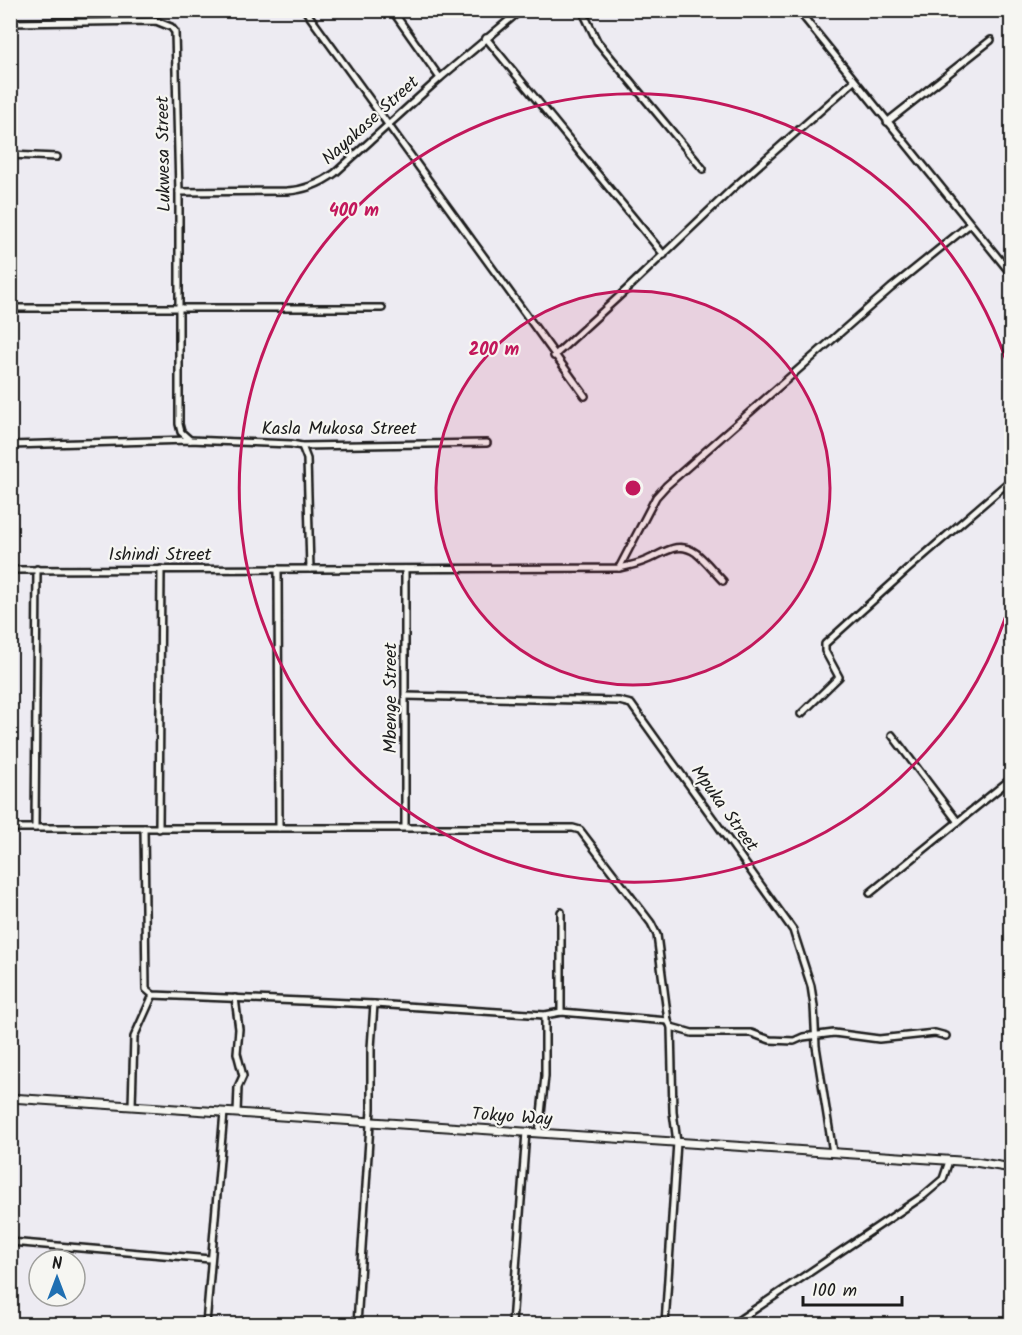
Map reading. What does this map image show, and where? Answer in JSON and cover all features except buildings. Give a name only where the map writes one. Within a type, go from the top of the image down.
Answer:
[{"type":"street","points":[[305,10],[585,396]]},
{"type":"street","points":[[392,10],[440,78]]},
{"type":"street","name":"Nayakase Street","points":[[179,192],[303,190],[327,178],[520,10]]},
{"type":"street","points":[[582,10],[597,41],[703,168]]},
{"type":"street","points":[[798,10],[1011,275]]},
{"type":"street","name":"Lukwesa Street","points":[[10,22],[156,21],[171,27],[175,32],[179,192],[179,424],[181,432],[190,440]]},
{"type":"street","points":[[486,38],[664,255]]},
{"type":"street","points":[[887,122],[991,40]]},
{"type":"street","points":[[554,356],[732,189],[855,81]]},
{"type":"street","points":[[10,155],[57,157]]},
{"type":"street","points":[[619,568],[656,497],[666,486],[891,288],[970,224]]},
{"type":"street","points":[[10,308],[382,308]]},
{"type":"street","name":"Kasla Mukosa Street","points":[[10,445],[190,440],[302,446],[487,443]]},
{"type":"street","points":[[302,446],[308,459],[310,569]]},
{"type":"street","points":[[801,714],[837,681],[839,676],[825,651],[825,644],[1011,479]]},
{"type":"street","name":"Ishindi Street","points":[[10,570],[619,568],[647,560],[674,547],[684,547],[694,551],[723,581]]},
{"type":"street","points":[[35,828],[37,569]]},
{"type":"street","points":[[159,829],[161,569]]},
{"type":"street","points":[[278,569],[279,828]]},
{"type":"street","name":"Mbenge Street","points":[[405,569],[405,827]]},
{"type":"street","name":"Mpuka Street","points":[[405,696],[619,701],[631,704],[789,921],[811,986],[815,1036],[833,1153]]},
{"type":"street","points":[[892,735],[958,822]]},
{"type":"street","points":[[870,893],[1011,778]]},
{"type":"street","points":[[10,828],[405,827],[573,828],[580,830],[654,928],[669,1024],[673,1112],[677,1142],[665,1324]]},
{"type":"street","points":[[144,828],[146,989],[153,994],[374,1004],[545,1015],[561,1012],[669,1024],[692,1033],[751,1033],[770,1040],[794,1041],[803,1037],[841,1033],[879,1039],[935,1033],[946,1036]]},
{"type":"street","points":[[561,912],[561,1012]]},
{"type":"street","points":[[132,1106],[134,1037],[153,994]]},
{"type":"street","points":[[235,998],[239,1029],[237,1053],[243,1076],[238,1087],[237,1113]]},
{"type":"street","points":[[357,1324],[374,1004]]},
{"type":"street","points":[[539,1133],[545,1076],[545,1015]]},
{"type":"street","name":"Tokyo Way","points":[[10,1098],[949,1161],[1011,1168]]},
{"type":"street","points":[[206,1324],[224,1112]]},
{"type":"street","points":[[512,1324],[526,1132]]},
{"type":"street","points":[[733,1324],[932,1190],[944,1179],[949,1161]]},
{"type":"street","points":[[10,1242],[210,1259]]}]
